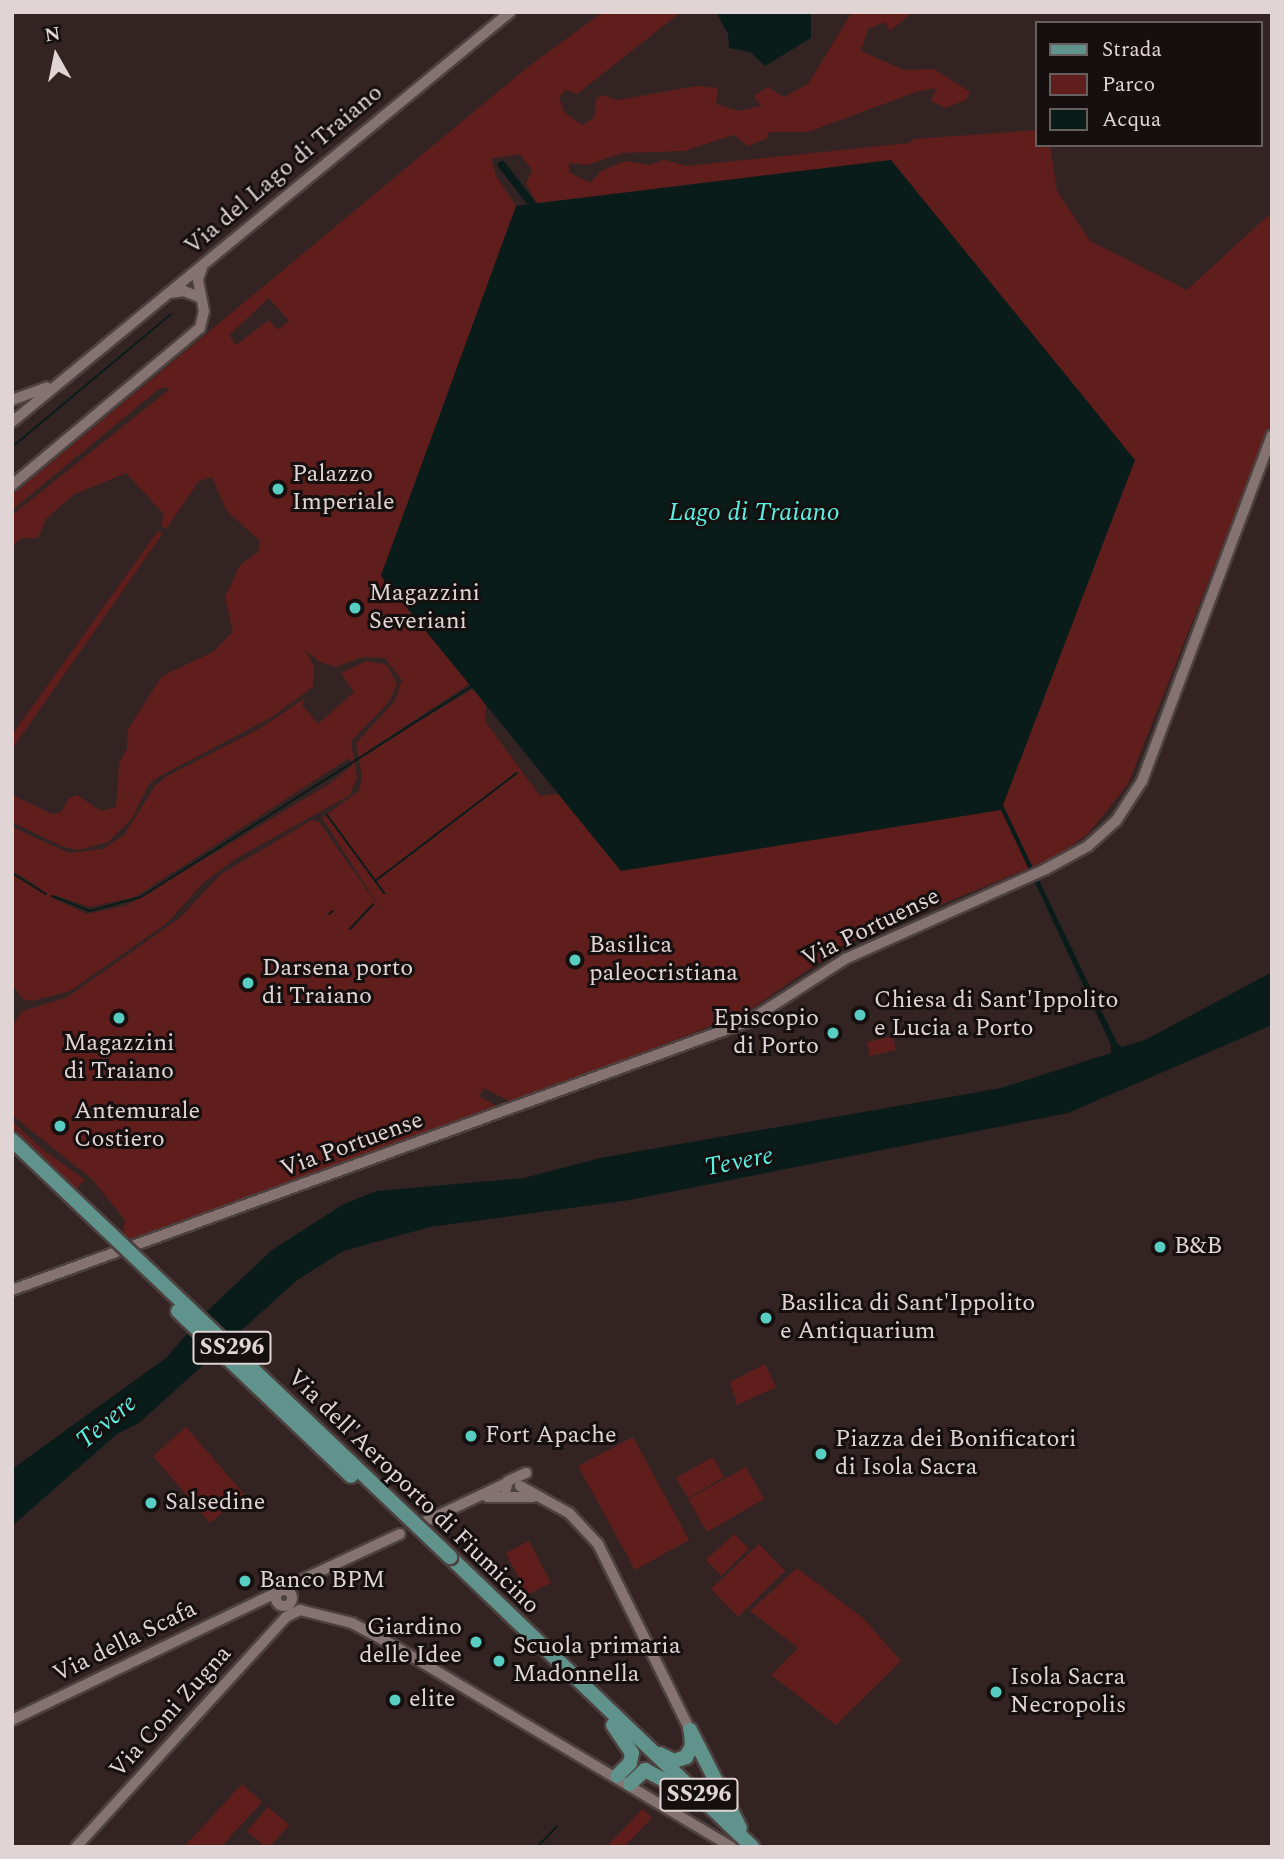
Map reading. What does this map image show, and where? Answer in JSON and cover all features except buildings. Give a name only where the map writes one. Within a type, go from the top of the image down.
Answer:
[{"type":"main road","name":"Via dell'Aeroporto di Fiumicino","points":[[12,1140],[613,1725],[744,1847]]},
{"type":"main road","name":"Via dell'Aeroporto di Fiumicino","points":[[12,1153],[753,1847]]},
{"type":"main road","points":[[613,1725],[632,1753],[623,1780]]},
{"type":"main road","points":[[645,1744],[671,1760],[681,1760],[692,1746],[690,1730]]},
{"type":"main road","points":[[690,1730],[753,1847]]},
{"type":"main road","points":[[623,1780],[645,1770],[679,1788]]},
{"type":"street","name":"Via del Lago di Traiano","points":[[73,372],[510,12]]},
{"type":"street","points":[[12,485],[200,328],[201,298],[198,279],[205,263]]},
{"type":"street","points":[[168,294],[184,291],[201,298]]},
{"type":"street","points":[[12,400],[33,394],[73,372]]},
{"type":"street","points":[[12,422],[73,372]]},
{"type":"street","name":"Via Portuense","points":[[12,1290],[747,1021],[845,959],[1026,879],[1103,834],[1136,792],[1272,436]]},
{"type":"street","points":[[424,1522],[474,1498],[514,1487],[526,1473]]},
{"type":"street","points":[[514,1487],[542,1499],[581,1522],[598,1544],[690,1730]]},
{"type":"street","name":"Via della Scafa","points":[[12,1720],[400,1534]]},
{"type":"street","points":[[256,1603],[290,1604],[303,1581]]},
{"type":"street","points":[[286,1617],[280,1605],[280,1591],[293,1598],[300,1609],[352,1623],[623,1780],[731,1847]]},
{"type":"street","name":"Via Coni Zugna","points":[[76,1847],[286,1617],[300,1609]]},
{"type":"green space","points":[[603,12],[681,12],[577,94],[565,90],[559,98],[565,113],[582,125],[594,118],[596,99],[602,95],[617,100],[697,86],[718,88],[716,104],[739,111],[761,106],[754,96],[768,87],[784,97],[808,84],[852,12],[913,12],[890,31],[885,22],[868,29],[861,51],[904,70],[934,69],[970,92],[966,100],[945,108],[931,101],[936,88],[916,92],[808,132],[769,132],[767,138],[748,146],[734,135],[684,151],[623,153],[587,165],[569,163],[569,172],[590,183],[601,171],[625,161],[648,165],[665,160],[686,166],[909,143],[914,139],[1036,130],[1036,147],[1050,147],[1057,191],[1090,241],[1187,290],[1272,212],[1272,421],[1128,784],[1088,834],[1054,858],[845,944],[747,1012],[513,1103],[484,1088],[479,1096],[500,1108],[129,1242],[123,1236],[125,1220],[92,1179],[12,1115],[12,1027],[22,1011],[66,998],[181,917],[221,874],[312,820],[319,822],[387,919],[322,818],[359,791],[362,777],[356,743],[395,701],[402,680],[385,658],[362,657],[336,667],[320,662],[304,649],[314,666],[313,687],[270,718],[158,777],[149,784],[132,818],[108,842],[78,850],[64,847],[12,822],[12,795],[52,814],[61,812],[69,798],[77,795],[101,811],[116,807],[119,763],[127,749],[128,729],[162,676],[213,652],[233,632],[225,597],[240,565],[258,552],[260,541],[226,510],[212,477],[199,481],[166,529],[162,526],[163,513],[126,473],[73,495],[46,519],[38,538],[22,538],[12,546],[12,515],[171,388],[160,388],[12,510],[12,495],[529,66]],"holes":[[[520,154],[532,170],[526,184],[537,203],[891,160],[621,871],[558,794],[540,796],[485,721],[486,705],[473,689],[363,754],[469,684],[381,575],[516,206],[496,176],[491,158]],[[269,298],[289,321],[278,330],[269,320],[236,345],[229,335]]]},
{"type":"green space","points":[[158,531],[163,533],[12,749],[12,735]]},
{"type":"green space","points":[[366,661],[387,665],[397,685],[388,703],[351,741],[357,777],[350,795],[235,859],[202,884],[167,923],[70,991],[32,1001],[23,999],[12,984],[12,875],[43,889],[12,871],[12,827],[69,853],[103,849],[124,835],[155,786],[167,776],[259,729],[305,698],[302,705],[318,724],[354,692],[341,673]],"holes":[[[349,758],[353,765],[329,784],[128,905],[87,914],[52,898],[55,895],[89,907],[135,897]]]},
{"type":"green space","points":[[893,1036],[896,1050],[870,1056],[867,1042]]},
{"type":"green space","points":[[12,1121],[43,1150],[85,1180],[75,1190],[12,1129]]},
{"type":"green space","points":[[765,1364],[776,1387],[737,1405],[730,1382]]},
{"type":"green space","points":[[186,1427],[244,1494],[210,1523],[153,1456]]},
{"type":"green space","points":[[633,1437],[689,1540],[635,1570],[578,1466]]},
{"type":"green space","points":[[713,1457],[724,1477],[688,1498],[676,1478]]},
{"type":"green space","points":[[746,1467],[764,1499],[707,1532],[688,1499]]},
{"type":"green space","points":[[734,1534],[749,1549],[721,1576],[706,1560]]},
{"type":"green space","points":[[529,1541],[551,1583],[527,1595],[506,1553]]},
{"type":"green space","points":[[759,1544],[785,1571],[738,1617],[711,1589]]},
{"type":"green space","points":[[797,1568],[863,1618],[901,1661],[836,1725],[771,1675],[798,1648],[750,1611]]},
{"type":"green space","points":[[242,1784],[262,1802],[221,1847],[184,1847]]},
{"type":"green space","points":[[268,1807],[289,1825],[270,1847],[265,1847],[247,1831]]},
{"type":"green space","points":[[643,1809],[652,1818],[624,1847],[606,1847]]},
{"type":"water","points":[[716,12],[811,12],[811,38],[765,66],[750,52],[729,48],[728,34]]},
{"type":"water","name":"Lago di Traiano","points":[[891,160],[1135,460],[1003,805],[1117,1043],[1122,1047],[1147,1039],[1272,972],[1272,1025],[1068,1113],[630,1200],[430,1227],[343,1251],[296,1281],[139,1423],[117,1434],[12,1526],[12,1469],[166,1358],[204,1314],[272,1250],[342,1205],[376,1191],[524,1178],[600,1158],[1001,1088],[1111,1053],[1111,1045],[1001,810],[621,871],[381,576],[516,206]]},
{"type":"waterway","points":[[502,165],[532,204]]},
{"type":"waterway","points":[[12,447],[171,314]]},
{"type":"waterway","points":[[52,896],[90,911],[141,897],[471,687]]},
{"type":"waterway","points":[[375,881],[517,773]]},
{"type":"waterway","points":[[327,815],[384,893]]},
{"type":"waterway","points":[[12,873],[46,894]]},
{"type":"waterway","points":[[350,929],[373,904]]},
{"type":"waterway","points":[[329,914],[333,911]]},
{"type":"waterway","points":[[537,1847],[557,1826]]},
{"type":"place","name":"Palazzo Imperiale","points":[[278,489]]},
{"type":"place","name":"Magazzini Severiani","points":[[355,608]]},
{"type":"place","name":"Basilica paleocristiana","points":[[575,960]]},
{"type":"place","name":"Darsena porto di Traiano","points":[[248,983]]},
{"type":"place","name":"Chiesa di Sant'Ippolito e Lucia a Porto","points":[[860,1015]]},
{"type":"place","name":"Magazzini di Traiano","points":[[119,1018]]},
{"type":"place","name":"Episcopio di Porto","points":[[833,1033]]},
{"type":"place","name":"Antemurale Costiero","points":[[60,1126]]},
{"type":"place","name":"B&B","points":[[1160,1247]]},
{"type":"place","name":"Basilica di Sant'Ippolito e Antiquarium","points":[[766,1318]]},
{"type":"place","name":"Fort Apache","points":[[471,1436]]},
{"type":"place","name":"Piazza dei Bonificatori di Isola Sacra","points":[[821,1454]]},
{"type":"place","name":"Salsedine","points":[[151,1503]]},
{"type":"place","name":"Banco BPM","points":[[245,1581]]},
{"type":"place","name":"Giardino delle Idee","points":[[476,1642]]},
{"type":"place","name":"Scuola primaria Madonnella","points":[[499,1661]]},
{"type":"place","name":"Isola Sacra Necropolis","points":[[996,1692]]},
{"type":"place","name":"elite","points":[[395,1700]]},
{"type":"water label","name":"Tevere","points":[[739,1162]]},
{"type":"water label","name":"Tevere","points":[[107,1422]]}]
